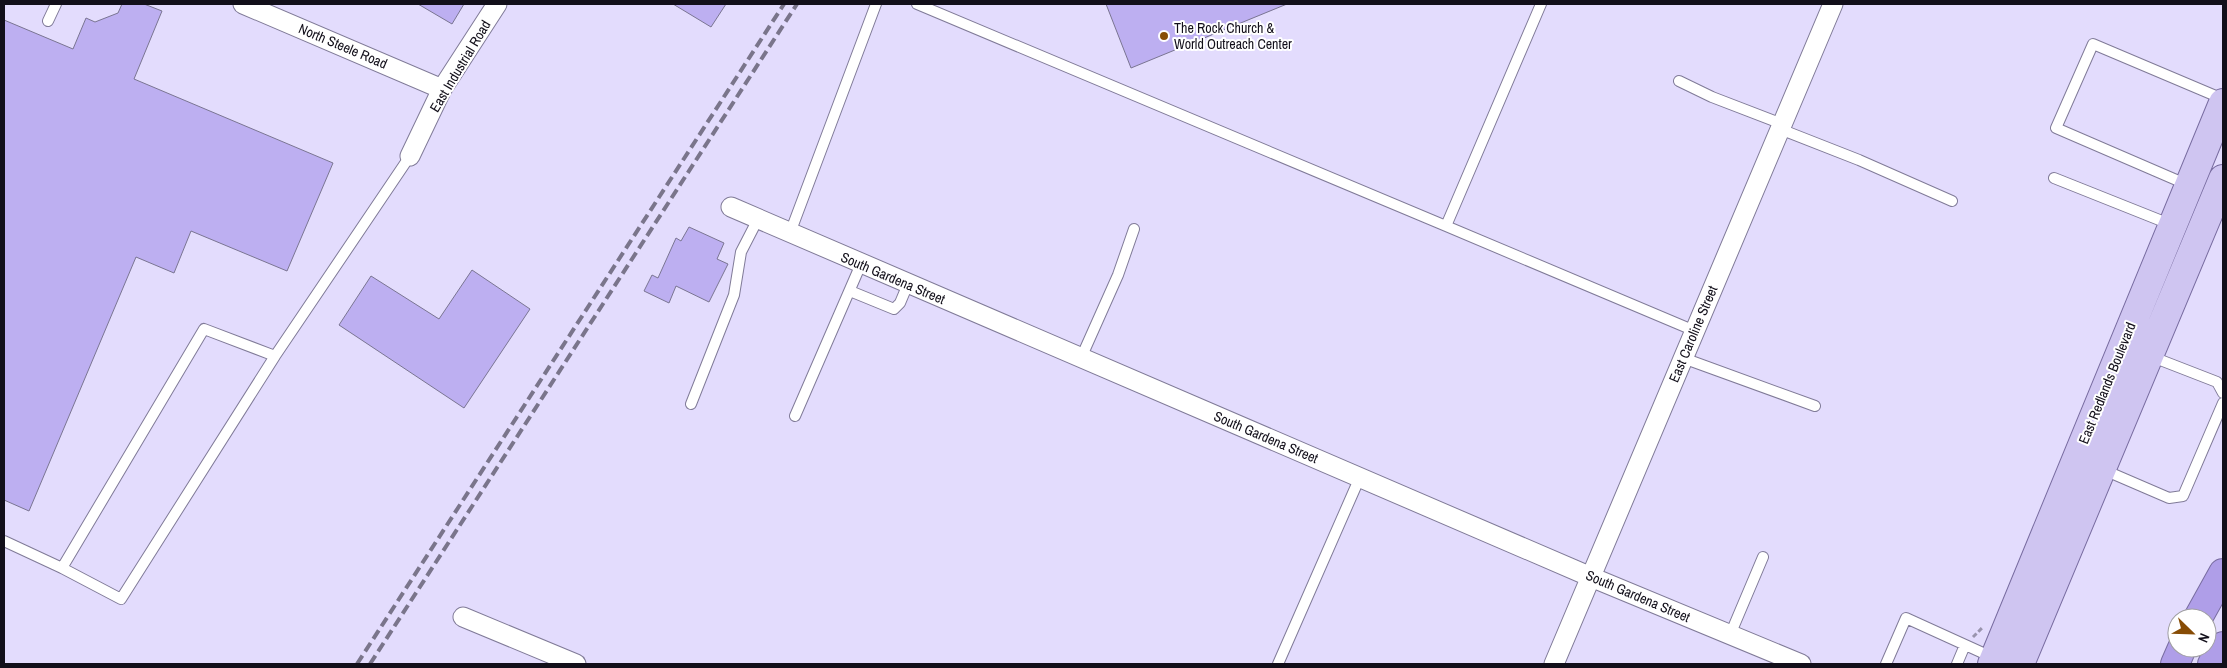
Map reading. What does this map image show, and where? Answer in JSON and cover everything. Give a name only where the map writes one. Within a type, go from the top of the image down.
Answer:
[{"type":"highway","points":[[2204,608],[2223,573]]},
{"type":"highway","points":[[2212,664],[2223,646]]},
{"type":"main road","name":"East Redlands Boulevard","points":[[2012,662],[2172,225],[2223,103]]},
{"type":"main road","name":"East Redlands Boulevard","points":[[2012,662],[2101,469],[2223,179]]},
{"type":"street","name":"North Steele Road","points":[[243,4],[442,89]]},
{"type":"street","name":"East Industrial Road","points":[[410,156],[442,89],[498,4]]},
{"type":"street","name":"East Caroline Street","points":[[1554,664],[1833,4]]},
{"type":"street","name":"South Gardena Street","points":[[731,207],[1591,577],[1801,664]]},
{"type":"street","points":[[463,617],[576,664]]},
{"type":"lane","points":[[48,21],[56,4]]},
{"type":"lane","points":[[790,233],[876,4]]},
{"type":"lane","points":[[917,4],[1695,331]]},
{"type":"lane","points":[[1446,226],[1541,4]]},
{"type":"lane","points":[[2189,186],[2056,128],[2093,44],[2223,99]]},
{"type":"lane","points":[[1679,81],[1952,201]]},
{"type":"lane","points":[[4,541],[62,568],[121,599],[275,356],[410,156]]},
{"type":"lane","points":[[2054,178],[2172,225]]},
{"type":"lane","points":[[691,404],[734,295],[741,252],[758,219]]},
{"type":"lane","points":[[1081,358],[1118,274],[1134,229]]},
{"type":"lane","points":[[796,416],[861,264]]},
{"type":"lane","points":[[850,291],[894,309],[900,303],[908,284]]},
{"type":"lane","points":[[62,568],[204,329],[275,356]]},
{"type":"lane","points":[[2149,356],[2217,382],[2223,393]]},
{"type":"lane","points":[[1683,358],[1815,406]]},
{"type":"lane","points":[[2101,469],[2169,498],[2183,496],[2223,403]]},
{"type":"lane","points":[[1278,664],[1360,477]]},
{"type":"lane","points":[[1730,635],[1763,557]]},
{"type":"lane","points":[[1886,664],[1906,618],[1966,645],[2012,662]]},
{"type":"lane","points":[[1957,664],[1966,645]]},
{"type":"building","points":[[122,4],[144,4],[162,11],[134,79],[333,163],[287,271],[191,231],[174,273],[136,257],[29,511],[4,500],[4,20],[73,49],[86,18],[95,22],[118,13]]},
{"type":"building","points":[[418,4],[464,4],[452,24]]},
{"type":"building","points":[[673,4],[726,4],[711,27]]},
{"type":"building","name":"The Rock Church & World Outreach Center","points":[[1106,4],[1287,4],[1131,68]]},
{"type":"building","points":[[689,227],[724,243],[717,259],[728,264],[709,302],[676,286],[669,303],[644,291],[652,275],[658,278],[676,238],[681,241]]},
{"type":"building","points":[[472,270],[530,309],[464,408],[339,325],[371,276],[439,319]]},
{"type":"railway","points":[[357,664],[784,4]]},
{"type":"railway","points":[[370,664],[797,4]]},
{"type":"place","name":"The Rock Church & World Outreach Center","points":[[1164,36]]}]
